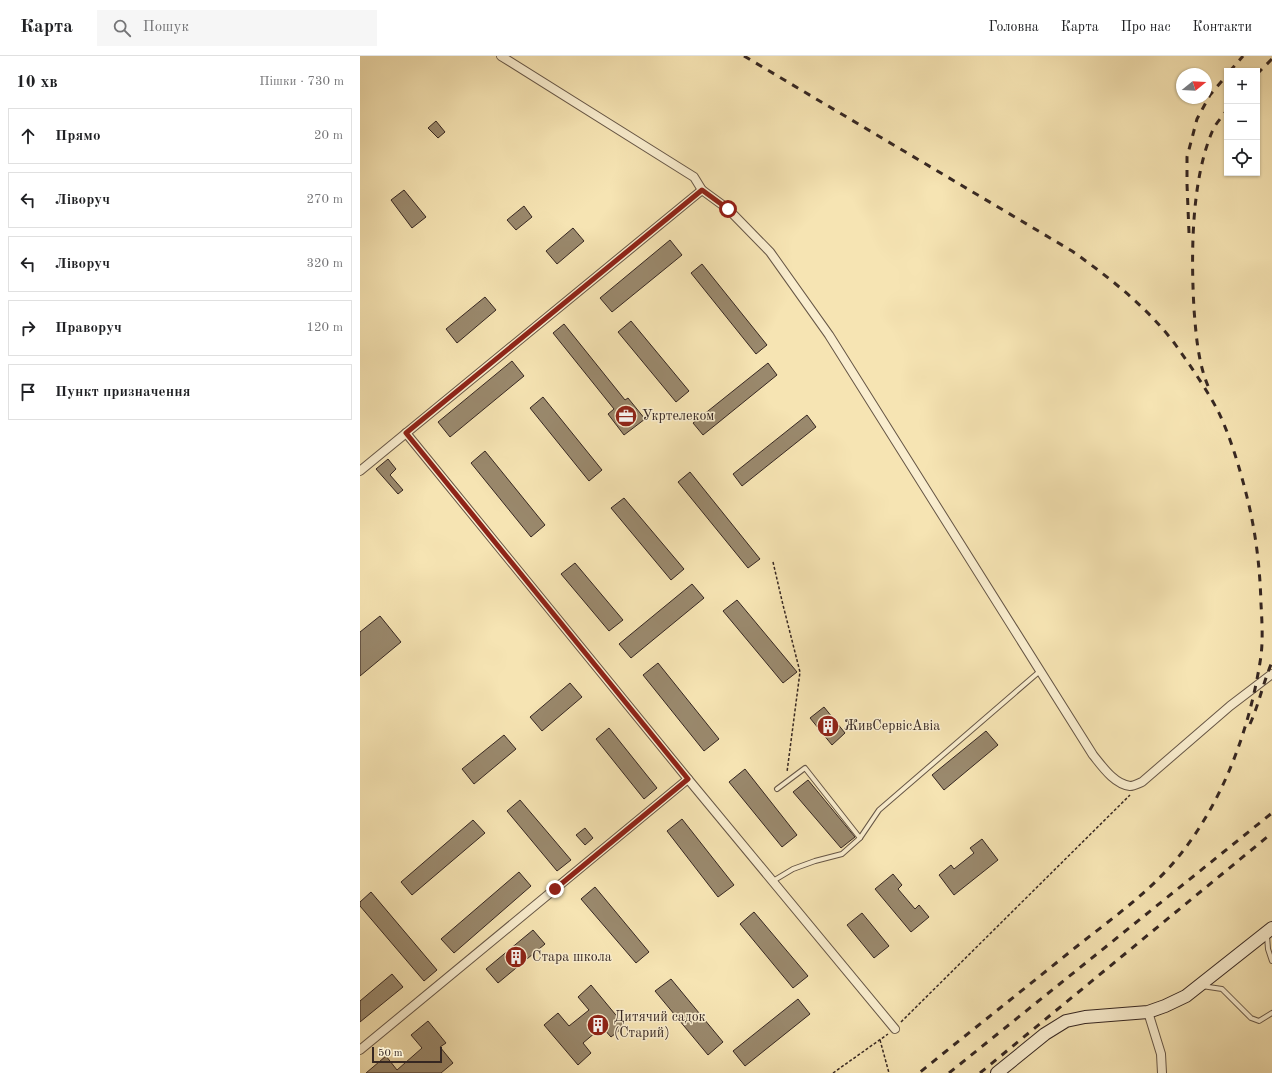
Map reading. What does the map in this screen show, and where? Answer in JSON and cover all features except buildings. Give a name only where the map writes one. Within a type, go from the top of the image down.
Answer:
[{"type":"street","points":[[501,56],[694,176],[702,190],[728,209],[770,252],[829,335],[1093,755],[1119,782],[1130,786],[1142,782],[1230,706],[1272,674]]},
{"type":"street","points":[[360,471],[702,190]]},
{"type":"street","points":[[406,433],[894,1029]]},
{"type":"street","points":[[360,1050],[688,779]]},
{"type":"street","points":[[997,1073],[1044,1034],[1066,1021],[1085,1017],[1148,1012],[1186,996],[1269,930]]},
{"type":"street","points":[[1148,1012],[1161,1054],[1162,1073]]},
{"type":"lane","points":[[773,881],[792,869],[842,854],[860,838],[879,810],[1040,670]]},
{"type":"lane","points":[[777,789],[805,768],[860,838]]},
{"type":"lane","points":[[1269,930],[1268,949],[1272,960]]},
{"type":"lane","points":[[1200,985],[1222,989],[1251,1018],[1259,1021],[1272,1013]]},
{"type":"path","points":[[773,562],[800,672],[786,782]]},
{"type":"path","points":[[833,1073],[894,1029],[1142,782]]},
{"type":"path","points":[[880,1040],[889,1073]]},
{"type":"railway","points":[[744,56],[1072,251],[1140,305],[1175,344],[1217,409],[1238,464],[1253,524],[1260,577],[1262,630],[1261,656],[1257,681],[1244,731],[1235,756],[1214,803],[1201,826],[1175,862],[1149,888],[919,1073]]},
{"type":"railway","points":[[1233,68],[1243,56]]},
{"type":"railway","points":[[1260,71],[1272,59]]},
{"type":"railway","points":[[1189,233],[1187,157],[1197,119],[1210,95],[1224,79]]},
{"type":"railway","points":[[1208,386],[1200,358],[1195,319],[1193,288],[1194,219],[1196,196],[1205,152],[1213,129],[1224,114]]},
{"type":"railway","points":[[1250,724],[1272,662]]},
{"type":"railway","points":[[949,1073],[1272,813]]},
{"type":"railway","points":[[980,1073],[1272,833]]},
{"type":"place","name":"Укртелеком","points":[[626,416]]},
{"type":"place","name":"ЖивСервісАвіа","points":[[828,726]]},
{"type":"place","name":"Стара школа","points":[[516,957]]},
{"type":"place","name":"Дитячий садок (Старий)","points":[[598,1025]]},
{"type":"route","points":[[555,889],[688,779],[406,433],[702,190],[728,209]]}]
